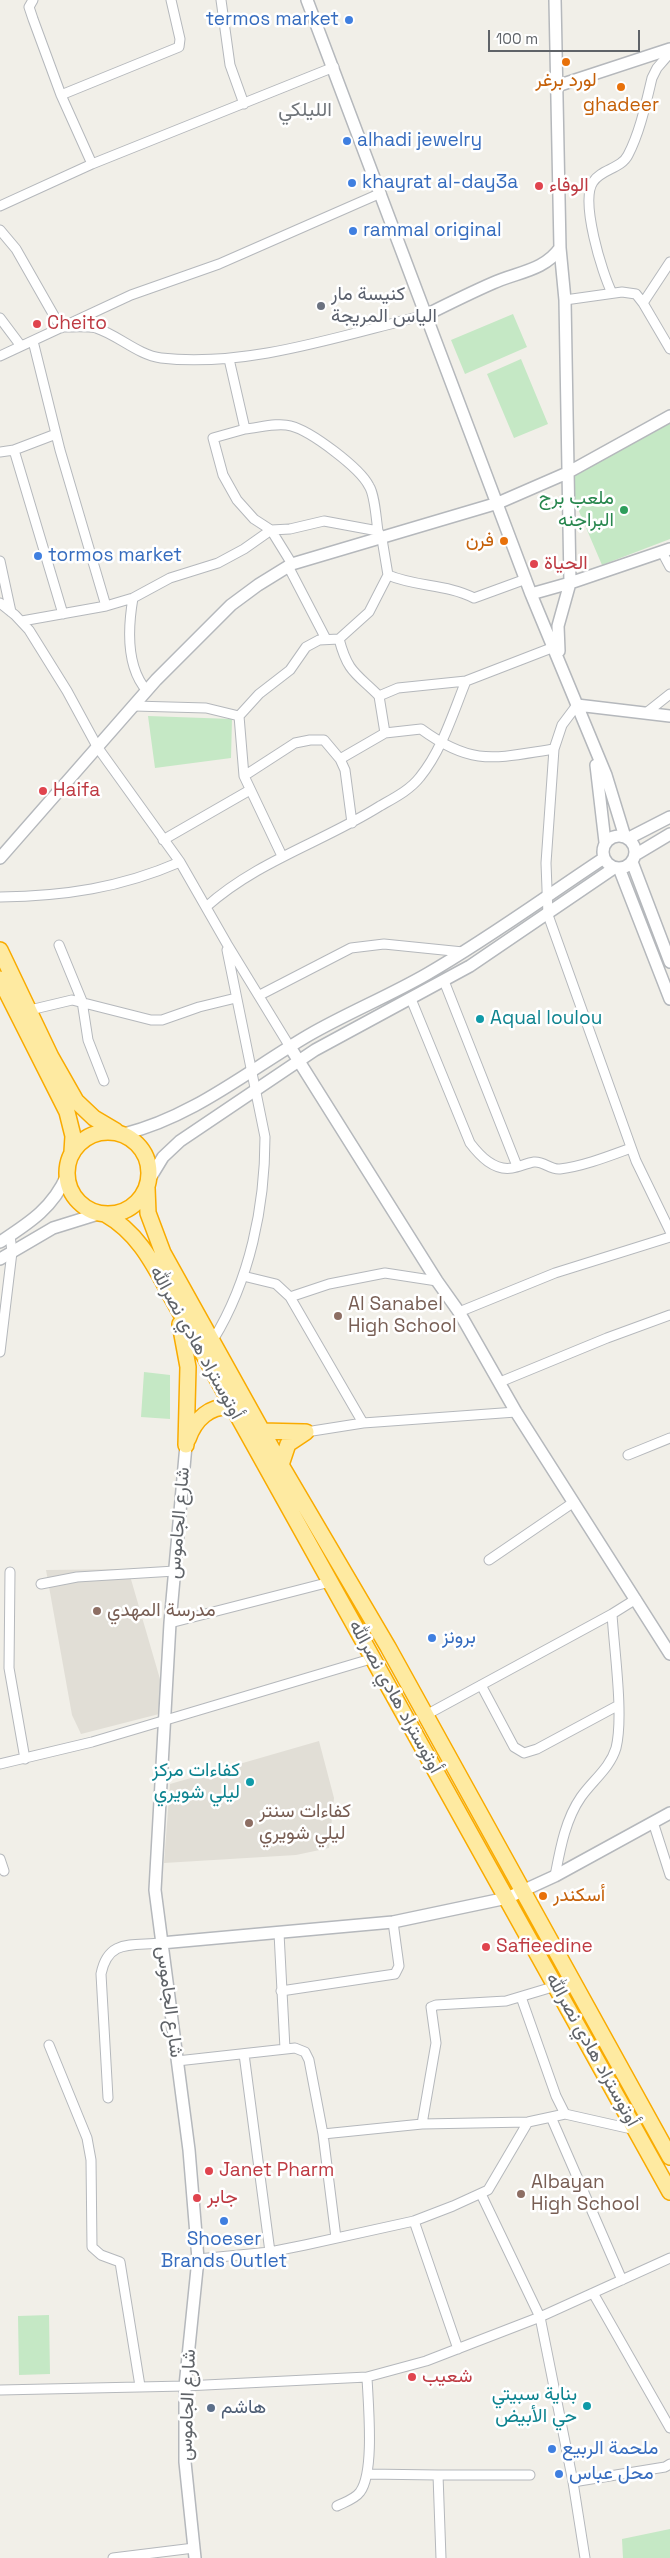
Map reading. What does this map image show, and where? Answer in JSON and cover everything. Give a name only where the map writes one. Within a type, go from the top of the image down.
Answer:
[{"type":"highway","name":"أوتوستراد هادي نصرالله","points":[[0,950],[51,1057],[76,1101],[100,1123],[136,1142],[144,1153],[149,1166],[148,1213],[155,1235],[281,1465],[426,1715],[522,1892],[663,2132],[670,2157]]},
{"type":"highway","points":[[0,979],[64,1106],[73,1136],[72,1152],[67,1165],[67,1175]]},
{"type":"highway","points":[[72,1152],[89,1136],[104,1132],[122,1134]]},
{"type":"highway","name":"أوتوستراد هادي نصرالله","points":[[67,1175],[68,1186],[75,1198],[86,1208],[127,1228],[138,1241],[176,1305],[670,2192]]},
{"type":"highway","points":[[101,1214],[118,1213],[130,1208],[140,1199],[148,1184]]},
{"type":"highway","points":[[176,1305],[188,1367],[186,1445]]},
{"type":"highway","points":[[186,1445],[192,1428],[204,1414],[218,1408],[232,1407]]},
{"type":"highway","points":[[262,1431],[306,1432]]},
{"type":"highway","points":[[281,1465],[288,1444],[306,1432]]},
{"type":"street","points":[[33,0],[30,4],[30,10],[61,95],[92,164]]},
{"type":"street","points":[[61,95],[179,47],[180,39],[171,0]]},
{"type":"street","points":[[221,0],[230,65],[244,104]]},
{"type":"street","points":[[555,0],[560,248],[565,300],[570,583],[558,626],[561,665]]},
{"type":"street","points":[[309,1],[531,594],[554,647],[591,743],[606,775],[627,838],[634,846],[634,858],[670,962]]},
{"type":"street","points":[[557,86],[670,51]]},
{"type":"street","points":[[612,293],[598,254],[588,199],[590,188],[597,177],[628,156],[654,72],[670,51]]},
{"type":"street","points":[[0,206],[92,164],[334,67]]},
{"type":"street","points":[[0,356],[131,295],[219,264],[381,193]]},
{"type":"street","points":[[0,230],[16,249],[61,328]]},
{"type":"street","points":[[61,328],[95,328],[148,355],[160,358],[229,359],[266,353],[426,315],[492,283],[540,266],[551,259],[560,248]]},
{"type":"street","points":[[643,303],[670,262]]},
{"type":"street","points":[[565,300],[612,293],[636,294],[670,349]]},
{"type":"street","points":[[0,318],[21,346]]},
{"type":"street","points":[[32,341],[56,434],[106,606]]},
{"type":"street","points":[[229,359],[245,429]]},
{"type":"street","points":[[0,858],[147,691],[230,605],[290,565],[380,535],[498,503],[567,473],[670,416]]},
{"type":"street","points":[[282,856],[244,776],[239,716],[259,694],[290,670],[306,647],[319,640],[339,639],[369,612],[388,575],[370,487],[360,474],[326,445],[309,434],[289,425],[245,429],[213,438],[222,475],[242,507],[254,519],[271,530],[326,639]]},
{"type":"street","points":[[0,452],[14,450],[56,434]]},
{"type":"street","points":[[14,450],[63,614]]},
{"type":"street","points":[[22,621],[106,606],[133,598],[170,578],[218,562],[244,549],[271,530],[290,529],[324,521],[380,535]]},
{"type":"street","points":[[531,594],[570,583],[666,550],[670,567]]},
{"type":"street","points":[[0,561],[11,612]]},
{"type":"street","points":[[388,575],[402,581],[458,590],[474,598],[526,579]]},
{"type":"street","points":[[133,598],[130,616],[134,669],[140,683],[147,691]]},
{"type":"street","points":[[0,603],[22,621],[67,691],[98,748],[180,862],[227,944],[260,995],[290,1047],[436,1281],[459,1312],[516,1412],[670,1654]]},
{"type":"street","points":[[339,639],[344,659],[353,674],[379,696],[385,733]]},
{"type":"street","points":[[379,696],[398,688],[466,681],[554,647]]},
{"type":"street","points":[[206,906],[222,892],[282,856],[352,823],[412,785],[420,777],[440,743],[466,681]]},
{"type":"street","points":[[646,713],[670,694]]},
{"type":"street","points":[[577,705],[670,716]]},
{"type":"street","points":[[577,705],[562,725],[554,749],[546,898],[548,915],[631,1148],[670,1231]]},
{"type":"street","points":[[134,706],[206,708],[239,716]]},
{"type":"street","points":[[340,758],[385,733],[421,729],[440,743],[475,757],[516,755],[554,749]]},
{"type":"street","points":[[244,776],[281,751],[304,740],[326,741],[340,758],[345,770],[352,823]]},
{"type":"street","points":[[591,743],[598,777],[605,842],[602,850],[604,858],[616,868],[670,999]]},
{"type":"street","points":[[163,840],[250,790]]},
{"type":"street","points":[[605,842],[612,837],[627,838],[670,817]]},
{"type":"street","points":[[148,1184],[156,1166],[180,1141],[299,1061],[336,1038],[444,981],[670,834]]},
{"type":"street","points":[[122,1134],[142,1130],[179,1115],[326,1026],[413,982],[463,952],[604,858]]},
{"type":"street","points":[[0,897],[50,894],[109,887],[144,878],[180,862]]},
{"type":"street","points":[[213,1340],[228,1313],[243,1276],[256,1226],[265,1158],[265,1137],[236,998],[227,944]]},
{"type":"street","points":[[260,995],[351,948],[384,944],[463,952]]},
{"type":"street","points":[[59,945],[82,1001],[88,1040],[104,1081]]},
{"type":"street","points":[[444,981],[518,1166]]},
{"type":"street","points":[[30,1010],[72,1000],[151,1020],[162,1020],[198,1007],[236,998]]},
{"type":"street","points":[[411,999],[470,1143],[478,1154],[492,1164],[507,1168],[539,1162],[550,1168],[560,1169],[631,1148]]},
{"type":"street","points":[[0,1352],[12,1252],[5,1238],[47,1208],[58,1195],[67,1175]]},
{"type":"street","points":[[0,1259],[53,1228],[101,1214]]},
{"type":"street","points":[[459,1312],[556,1273],[670,1237]]},
{"type":"street","points":[[290,1297],[329,1284],[386,1273],[436,1281]]},
{"type":"street","points":[[243,1276],[276,1284],[290,1297],[363,1423]]},
{"type":"street","points":[[500,1382],[670,1315]]},
{"type":"street","points":[[306,1432],[363,1423],[516,1412]]},
{"type":"street","points":[[628,1455],[670,1438]]},
{"type":"street","name":"شارع الجاموس","points":[[186,1445],[170,1624],[155,1890],[188,2150],[198,2259],[185,2386],[185,2462],[195,2553]]},
{"type":"street","points":[[489,1560],[574,1502]]},
{"type":"street","points":[[40,1584],[78,1577],[174,1571]]},
{"type":"street","points":[[10,1572],[9,1668],[25,1759]]},
{"type":"street","points":[[170,1624],[330,1582]]},
{"type":"street","points":[[426,1715],[612,1614],[636,1599]]},
{"type":"street","points":[[555,1876],[561,1846],[572,1813],[581,1797],[604,1771],[616,1748],[618,1735],[612,1614]]},
{"type":"street","points":[[0,1764],[25,1759],[164,1721],[374,1658]]},
{"type":"street","points":[[481,1685],[514,1747],[524,1753],[537,1749],[617,1706]]},
{"type":"street","points":[[108,2098],[102,1974],[104,1961],[109,1952],[118,1948],[161,1943],[393,1922],[507,1898],[555,1876],[670,1813]]},
{"type":"street","points":[[653,1822],[670,1875]]},
{"type":"street","points":[[0,1859],[4,1872]]},
{"type":"street","points":[[281,1991],[395,1974],[399,1966],[393,1922]]},
{"type":"street","points":[[279,1933],[285,2049]]},
{"type":"street","points":[[422,2124],[436,2043],[431,2008],[436,2005],[506,2001],[556,1986]]},
{"type":"street","points":[[521,1997],[556,2096],[565,2114]]},
{"type":"street","points":[[49,2045],[87,2138],[91,2160],[92,2247],[101,2255],[120,2262],[140,2386]]},
{"type":"street","points":[[177,2061],[285,2049],[300,2049],[308,2057],[322,2134],[336,2238]]},
{"type":"street","points":[[244,2054],[270,2252]]},
{"type":"street","points":[[322,2134],[422,2124],[528,2122],[565,2114],[636,2130]]},
{"type":"street","points":[[551,2117],[622,2280]]},
{"type":"street","points":[[198,2259],[270,2252],[414,2221],[481,2194],[488,2190],[528,2122]]},
{"type":"street","points":[[481,2194],[540,2317],[573,2482],[585,2558]]},
{"type":"street","points":[[414,2221],[458,2349]]},
{"type":"street","points":[[0,2390],[185,2386],[367,2377],[398,2370],[540,2317],[670,2258]]},
{"type":"street","points":[[593,2293],[670,2428]]},
{"type":"street","points":[[337,2506],[353,2498],[361,2491],[367,2474],[367,2377]]},
{"type":"street","points":[[573,2482],[665,2467],[670,2464]]},
{"type":"street","points":[[367,2474],[530,2475]]},
{"type":"street","points":[[438,2475],[442,2558]]},
{"type":"street","points":[[113,2558],[195,2553]]},
{"type":"shaded area","name":"مدرسة المهدي","points":[[128,1569],[162,1686],[159,1714],[81,1734],[72,1715],[46,1570]]},
{"type":"shaded area","name":"كفاءات سنتر ليلي شويري","points":[[319,1741],[334,1798],[329,1848],[296,1855],[164,1863],[170,1784]]},
{"type":"green space","points":[[513,314],[527,347],[465,374],[451,340]]},
{"type":"green space","points":[[521,359],[548,424],[514,438],[487,374]]},
{"type":"green space","name":"ملعب برج البراجنه","points":[[670,418],[670,539],[602,565],[566,481]]},
{"type":"green space","points":[[148,716],[232,719],[231,758],[155,768]]},
{"type":"green space","points":[[144,1372],[170,1375],[170,1419],[141,1417]]},
{"type":"green space","points":[[49,2315],[50,2374],[19,2375],[18,2316]]},
{"type":"green space","points":[[670,2529],[670,2558],[623,2558],[622,2539]]},
{"type":"place","name":"termos market","points":[[349,20]]},
{"type":"place","name":"لورد برغر","points":[[566,62]]},
{"type":"place","name":"ghadeer","points":[[621,87]]},
{"type":"place","name":"alhadi jewelry","points":[[347,141]]},
{"type":"place","name":"khayrat al-day3a","points":[[352,183]]},
{"type":"place","name":"الوفاء","points":[[539,186]]},
{"type":"place","name":"rammal original","points":[[353,231]]},
{"type":"place","name":"كنيسة مار الياس المريجة","points":[[321,306]]},
{"type":"place","name":"Cheito","points":[[37,324]]},
{"type":"place","name":"ملعب برج البراجنه","points":[[624,510]]},
{"type":"place","name":"فرن","points":[[504,541]]},
{"type":"place","name":"tormos market","points":[[38,556]]},
{"type":"place","name":"الحياة","points":[[534,564]]},
{"type":"place","name":"Haifa","points":[[43,791]]},
{"type":"place","name":"Aqual loulou","points":[[480,1019]]},
{"type":"place","name":"Al Sanabel High School","points":[[338,1316]]},
{"type":"place","name":"مدرسة المهدي","points":[[97,1611]]},
{"type":"place","name":"برونز","points":[[432,1638]]},
{"type":"place","name":"كفاءات مركز ليلي شويري","points":[[250,1782]]},
{"type":"place","name":"كفاءات سنتر ليلي شويري","points":[[249,1823]]},
{"type":"place","name":"أسكندر","points":[[543,1896]]},
{"type":"place","name":"Safieedine","points":[[486,1947]]},
{"type":"place","name":"Janet Pharm","points":[[209,2171]]},
{"type":"place","name":"Albayan High School","points":[[521,2194]]},
{"type":"place","name":"جابر","points":[[197,2198]]},
{"type":"place","name":"Shoeser Brands Outlet","points":[[224,2221]]},
{"type":"place","name":"شعيب","points":[[412,2377]]},
{"type":"place","name":"بناية سبيتي حي الأبيض","points":[[587,2406]]},
{"type":"place","name":"هاشم","points":[[211,2408]]},
{"type":"place","name":"ملحمة الربيع","points":[[552,2449]]},
{"type":"place","name":"محل عباس","points":[[559,2474]]},
{"type":"district","name":"الليلكي","points":[[305,111]]}]
